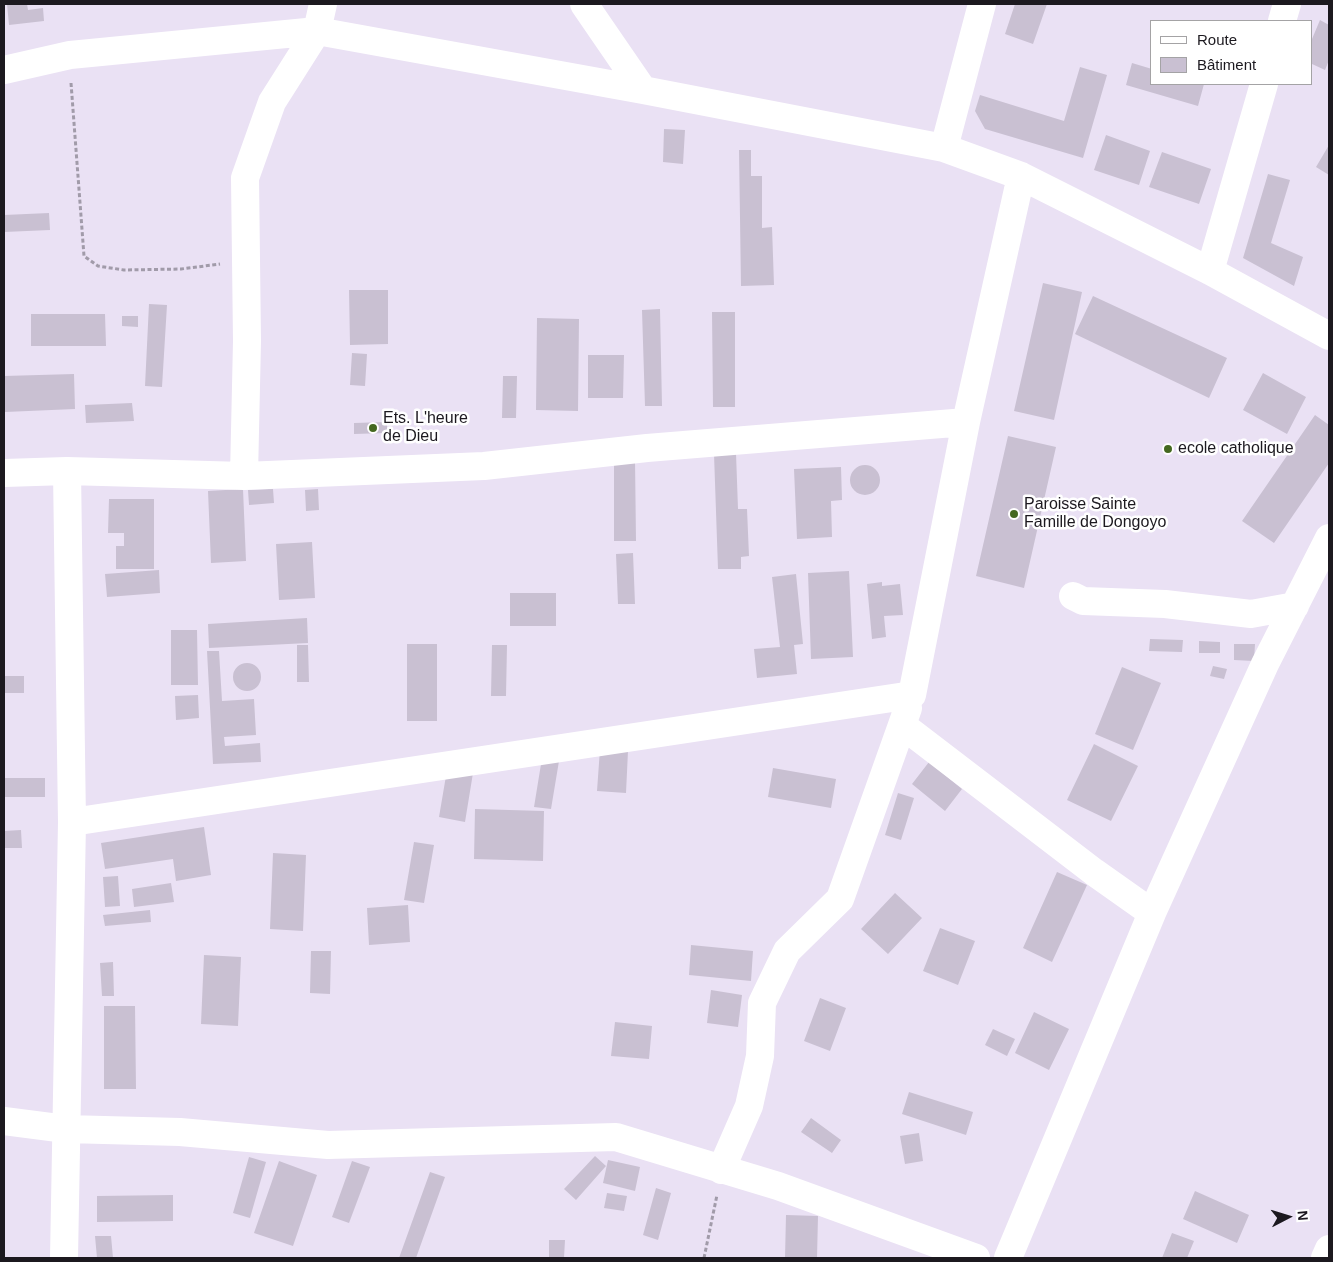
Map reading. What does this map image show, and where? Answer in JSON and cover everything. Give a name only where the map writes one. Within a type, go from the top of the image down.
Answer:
[{"type":"street","points":[[244,476],[245,178],[252,153],[272,102],[316,31],[323,4]]},
{"type":"street","points":[[584,4],[643,90]]},
{"type":"street","points":[[944,148],[982,4]]},
{"type":"street","points":[[1282,20],[1287,4]]},
{"type":"street","points":[[4,70],[70,55],[316,31],[643,90],[944,148],[1022,176],[1210,271],[1329,336]]},
{"type":"street","points":[[1210,271],[1264,85]]},
{"type":"street","points":[[721,1170],[749,1106],[760,1056],[762,1003],[788,951],[840,899],[912,695],[966,422],[1022,176]]},
{"type":"street","points":[[4,473],[67,471],[244,476],[484,466],[647,448],[966,422]]},
{"type":"street","points":[[64,1258],[72,822],[67,471]]},
{"type":"street","points":[[1008,1258],[1152,913],[1265,664],[1329,538]]},
{"type":"street","points":[[1073,596],[1084,601],[1166,604],[1251,614],[1295,606]]},
{"type":"street","points":[[72,822],[912,695]]},
{"type":"street","points":[[902,725],[1094,872],[1152,913]]},
{"type":"street","points":[[4,1122],[66,1129],[180,1132],[328,1145],[616,1137],[778,1186],[976,1258]]},
{"type":"street","points":[[1325,1258],[1329,1249]]},
{"type":"path","points":[[70,55],[84,256],[98,266],[124,270],[180,269],[246,261]]},
{"type":"path","points":[[704,1258],[721,1170]]},
{"type":"building","points":[[7,4],[27,4],[28,10],[43,8],[44,21],[9,25]]},
{"type":"building","points":[[1015,4],[1047,4],[1033,44],[1005,34]]},
{"type":"building","points":[[1320,20],[1329,25],[1329,60],[1325,70],[1313,64],[1313,37]]},
{"type":"building","points":[[1132,63],[1150,68],[1150,85],[1204,85],[1198,106],[1126,85]]},
{"type":"building","points":[[1080,67],[1107,75],[1083,158],[985,129],[975,111],[980,95],[1064,121]]},
{"type":"building","points":[[664,129],[685,130],[683,164],[663,162]]},
{"type":"building","points":[[1106,135],[1150,151],[1139,185],[1094,170]]},
{"type":"building","points":[[1329,145],[1329,175],[1316,167]]},
{"type":"building","points":[[739,150],[751,150],[751,176],[762,176],[762,228],[772,227],[774,285],[741,286]]},
{"type":"building","points":[[1162,152],[1211,169],[1199,204],[1149,187]]},
{"type":"building","points":[[1268,174],[1290,180],[1271,243],[1303,257],[1294,286],[1243,258]]},
{"type":"building","points":[[49,213],[50,230],[4,232],[4,215]]},
{"type":"building","points":[[1043,283],[1082,292],[1054,420],[1014,411]]},
{"type":"building","points":[[349,290],[388,290],[388,344],[350,345]]},
{"type":"building","points":[[1093,296],[1227,358],[1209,398],[1075,334]]},
{"type":"building","points":[[149,304],[167,305],[162,387],[145,386]]},
{"type":"building","points":[[660,309],[662,406],[645,406],[642,310]]},
{"type":"building","points":[[712,312],[735,312],[735,407],[713,407]]},
{"type":"building","points":[[31,314],[105,314],[106,346],[31,346]]},
{"type":"building","points":[[122,316],[138,316],[138,327],[122,326]]},
{"type":"building","points":[[537,318],[579,319],[578,411],[536,410]]},
{"type":"building","points":[[352,353],[367,354],[365,386],[350,385]]},
{"type":"building","points":[[588,355],[624,355],[623,398],[588,398]]},
{"type":"building","points":[[1263,373],[1306,397],[1287,434],[1243,410]]},
{"type":"building","points":[[74,374],[75,409],[5,412],[4,376]]},
{"type":"building","points":[[503,376],[517,376],[516,418],[502,418]]},
{"type":"building","points":[[132,403],[134,421],[86,423],[85,405]]},
{"type":"building","points":[[1315,415],[1329,425],[1329,463],[1274,543],[1242,521]]},
{"type":"building","points":[[387,422],[387,433],[354,434],[354,423]]},
{"type":"building","points":[[1008,436],[1056,447],[1024,588],[976,576]]},
{"type":"building","points":[[736,453],[738,509],[747,509],[749,556],[741,557],[741,569],[718,569],[714,454]]},
{"type":"building","points":[[614,459],[635,459],[636,541],[614,541]]},
{"type":"building","points":[[865,465],[876,469],[880,480],[876,491],[865,495],[854,491],[850,480],[854,469]]},
{"type":"building","points":[[841,467],[842,500],[831,501],[832,537],[797,539],[794,469]]},
{"type":"building","points":[[243,489],[246,561],[211,563],[208,491]]},
{"type":"building","points":[[273,489],[274,503],[249,505],[248,490]]},
{"type":"building","points":[[318,489],[319,510],[306,511],[305,490]]},
{"type":"building","points":[[109,499],[154,499],[154,569],[116,569],[116,546],[124,546],[124,533],[108,533]]},
{"type":"building","points":[[312,542],[315,598],[279,600],[276,544]]},
{"type":"building","points":[[633,553],[635,604],[618,604],[616,554]]},
{"type":"building","points":[[159,570],[160,593],[107,597],[105,574]]},
{"type":"building","points":[[849,571],[853,657],[811,659],[808,573]]},
{"type":"building","points":[[796,574],[803,644],[794,645],[797,674],[757,678],[754,649],[780,647],[772,577]]},
{"type":"building","points":[[882,582],[882,586],[900,584],[903,615],[884,616],[886,637],[872,639],[867,584]]},
{"type":"building","points":[[510,593],[556,593],[556,626],[510,626]]},
{"type":"building","points":[[307,618],[308,643],[209,648],[208,624]]},
{"type":"building","points":[[171,630],[197,630],[198,685],[171,685]]},
{"type":"building","points":[[1150,639],[1183,640],[1182,652],[1149,651]]},
{"type":"building","points":[[1199,641],[1220,642],[1220,653],[1199,653]]},
{"type":"building","points":[[407,644],[437,644],[437,721],[407,721]]},
{"type":"building","points":[[1234,644],[1255,644],[1254,661],[1234,660]]},
{"type":"building","points":[[297,645],[308,645],[309,682],[297,682]]},
{"type":"building","points":[[492,645],[507,645],[506,696],[491,696]]},
{"type":"building","points":[[207,651],[219,651],[222,701],[254,699],[256,735],[224,737],[225,746],[260,743],[261,762],[213,764]]},
{"type":"building","points":[[247,663],[257,667],[261,677],[257,687],[247,691],[237,687],[233,677],[237,667]]},
{"type":"building","points":[[1213,666],[1227,669],[1224,679],[1210,676]]},
{"type":"building","points":[[1122,667],[1161,683],[1133,750],[1095,734]]},
{"type":"building","points":[[4,676],[24,676],[24,693],[4,693]]},
{"type":"building","points":[[198,695],[199,718],[176,720],[175,696]]},
{"type":"building","points":[[1094,744],[1138,766],[1111,821],[1067,800]]},
{"type":"building","points":[[600,749],[628,751],[626,793],[597,791]]},
{"type":"building","points":[[542,758],[559,761],[551,809],[534,807]]},
{"type":"building","points":[[929,762],[962,789],[945,811],[912,784]]},
{"type":"building","points":[[773,768],[836,779],[831,808],[768,797]]},
{"type":"building","points":[[447,770],[473,773],[465,822],[439,817]]},
{"type":"building","points":[[4,778],[45,778],[45,797],[4,797]]},
{"type":"building","points":[[898,793],[914,798],[901,840],[885,835]]},
{"type":"building","points":[[475,809],[544,811],[543,861],[474,859]]},
{"type":"building","points":[[204,827],[211,875],[176,881],[173,859],[105,869],[101,843]]},
{"type":"building","points":[[21,830],[22,848],[4,848],[4,831]]},
{"type":"building","points":[[414,842],[434,845],[424,903],[404,900]]},
{"type":"building","points":[[273,853],[306,855],[303,931],[270,929]]},
{"type":"building","points":[[1057,872],[1087,885],[1052,962],[1023,948]]},
{"type":"building","points":[[118,876],[120,906],[105,907],[103,877]]},
{"type":"building","points":[[171,883],[174,902],[134,907],[132,889]]},
{"type":"building","points":[[895,893],[922,918],[888,954],[861,929]]},
{"type":"building","points":[[408,905],[410,942],[369,945],[367,908]]},
{"type":"building","points":[[150,910],[151,922],[105,926],[103,915]]},
{"type":"building","points":[[940,928],[975,941],[958,985],[923,971]]},
{"type":"building","points":[[691,945],[753,951],[751,981],[689,975]]},
{"type":"building","points":[[311,951],[331,951],[330,994],[310,993]]},
{"type":"building","points":[[204,955],[241,957],[238,1026],[201,1024]]},
{"type":"building","points":[[113,962],[114,996],[102,996],[100,963]]},
{"type":"building","points":[[711,990],[742,995],[738,1027],[707,1023]]},
{"type":"building","points":[[820,998],[846,1008],[830,1051],[804,1041]]},
{"type":"building","points":[[104,1006],[135,1006],[136,1089],[104,1089]]},
{"type":"building","points":[[1034,1012],[1069,1029],[1049,1070],[1015,1053]]},
{"type":"building","points":[[615,1022],[652,1026],[649,1059],[611,1056]]},
{"type":"building","points":[[993,1029],[1015,1039],[1007,1056],[985,1045]]},
{"type":"building","points":[[909,1092],[973,1112],[966,1135],[902,1114]]},
{"type":"building","points":[[811,1118],[841,1140],[832,1153],[801,1132]]},
{"type":"building","points":[[919,1133],[923,1161],[905,1164],[900,1136]]},
{"type":"building","points":[[595,1156],[606,1166],[576,1200],[564,1189]]},
{"type":"building","points":[[249,1157],[266,1162],[250,1218],[233,1213]]},
{"type":"building","points":[[608,1160],[640,1167],[635,1191],[603,1183]]},
{"type":"building","points":[[279,1161],[317,1175],[293,1246],[254,1233]]},
{"type":"building","points":[[352,1161],[370,1167],[349,1223],[332,1217]]},
{"type":"building","points":[[430,1172],[445,1177],[416,1258],[399,1258]]},
{"type":"building","points":[[656,1188],[671,1193],[658,1240],[643,1235]]},
{"type":"building","points":[[1195,1191],[1249,1215],[1237,1243],[1183,1219]]},
{"type":"building","points":[[607,1193],[627,1196],[624,1211],[604,1208]]},
{"type":"building","points":[[173,1195],[173,1221],[97,1222],[97,1196]]},
{"type":"building","points":[[786,1215],[818,1216],[817,1258],[785,1258]]},
{"type":"building","points":[[1172,1233],[1194,1241],[1187,1258],[1162,1258]]},
{"type":"building","points":[[95,1236],[111,1236],[113,1258],[97,1258]]},
{"type":"building","points":[[549,1240],[565,1240],[564,1258],[549,1258]]},
{"type":"place","name":"Ets. L'heure de Dieu","points":[[373,428]]},
{"type":"place","name":"ecole catholique","points":[[1168,449]]},
{"type":"place","name":"Paroisse Sainte Famille de Dongoyo","points":[[1014,514]]}]
